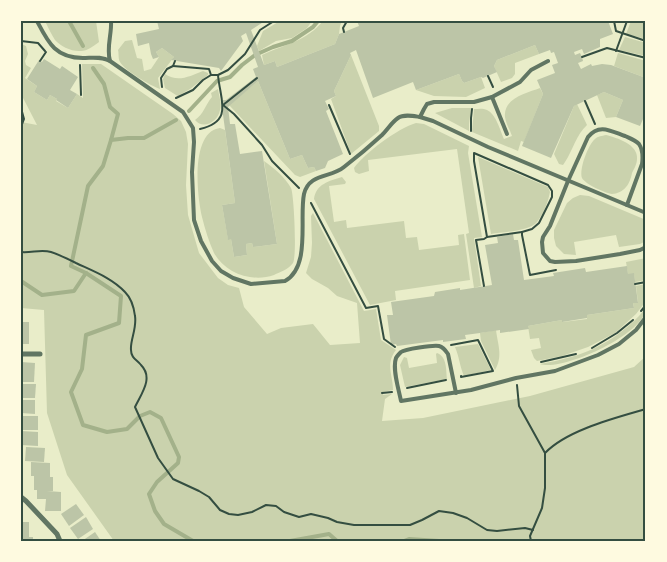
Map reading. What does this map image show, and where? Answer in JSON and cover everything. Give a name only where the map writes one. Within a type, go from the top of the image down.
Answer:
[{"type":"street","points":[[21,354],[40,354]]},
{"type":"street","points":[[21,497],[57,534],[60,541]]},
{"type":"lane","points":[[37,21],[52,47],[59,52],[71,57],[101,58],[110,61],[183,112],[193,128],[194,220],[201,241],[212,261],[221,270],[233,278],[251,284],[285,280],[294,274],[299,264],[302,246],[304,194],[307,188],[316,178],[343,169],[383,134],[398,117],[410,115],[433,122],[646,213]]},
{"type":"lane","points":[[110,61],[108,55],[111,21]]},
{"type":"lane","points":[[420,117],[427,104],[434,102],[474,102],[494,96],[520,82],[531,70],[548,61]]},
{"type":"lane","points":[[494,96],[507,134]]},
{"type":"lane","points":[[627,205],[642,164],[642,150],[633,140],[604,129],[592,132],[568,181],[550,226],[543,237],[543,253],[555,262],[576,261],[630,252],[646,247]]},
{"type":"lane","points":[[456,392],[448,354],[440,346],[420,347],[402,351],[397,356],[395,372],[401,401],[456,392],[555,371],[598,356],[619,344],[636,330],[646,317]]},
{"type":"path","points":[[168,102],[193,90],[211,75],[218,76],[228,70],[245,54],[260,30],[274,21]]},
{"type":"path","points":[[344,32],[343,28],[347,21]]},
{"type":"path","points":[[614,21],[616,31],[646,41]]},
{"type":"path","points":[[616,51],[627,21]]},
{"type":"path","points":[[21,42],[38,43]]},
{"type":"path","points":[[582,57],[607,48],[646,58]]},
{"type":"path","points":[[40,62],[46,52]]},
{"type":"path","points":[[80,58],[81,95]]},
{"type":"path","points":[[173,66],[174,61]]},
{"type":"path","points":[[162,88],[161,78],[167,69],[173,66],[209,69],[211,75]]},
{"type":"path","points":[[193,128],[200,130],[209,127],[222,115],[223,105],[218,76]]},
{"type":"path","points":[[488,76],[494,96]]},
{"type":"path","points":[[223,105],[257,78]]},
{"type":"path","points":[[585,101],[595,124]]},
{"type":"path","points":[[471,133],[474,102]]},
{"type":"path","points":[[223,105],[234,114],[262,145],[272,161],[295,182],[314,207],[366,308],[378,306],[384,339],[397,348]]},
{"type":"path","points":[[329,105],[352,160]]},
{"type":"path","points":[[21,108],[24,118],[21,127]]},
{"type":"path","points":[[474,149],[474,161],[487,237]]},
{"type":"path","points":[[474,153],[548,185],[552,191],[552,197],[539,223],[532,229],[476,240],[484,286]]},
{"type":"path","points":[[552,191],[556,190]]},
{"type":"path","points":[[522,232],[531,279]]},
{"type":"path","points":[[21,252],[39,250],[51,252],[115,283],[126,293],[132,303],[135,316],[135,330],[131,350],[134,359],[142,366],[146,374],[143,392],[135,407],[158,458],[173,479],[209,497],[220,510],[238,515],[252,512],[266,505],[276,506],[284,512],[299,517],[311,514],[354,525],[410,525],[439,511],[467,518],[487,530],[497,531],[525,528],[533,530]]},
{"type":"path","points":[[530,275],[559,270]]},
{"type":"path","points":[[636,284],[646,282]]},
{"type":"path","points":[[640,312],[646,305]]},
{"type":"path","points":[[590,348],[597,346],[617,333],[634,319]]},
{"type":"path","points":[[454,349],[451,344],[478,340],[493,371],[462,377],[460,371]]},
{"type":"path","points":[[541,362],[577,354]]},
{"type":"path","points":[[516,378],[520,406],[545,454],[545,488],[542,508],[530,536],[531,541]]},
{"type":"path","points":[[407,388],[446,380]]},
{"type":"path","points":[[382,393],[392,392]]},
{"type":"path","points":[[545,454],[552,446],[591,426],[646,409]]},
{"type":"green space","points":[[45,21],[96,21],[99,42],[83,51],[70,50],[55,40]]},
{"type":"green space","points":[[280,21],[312,21],[307,28],[292,38],[276,41],[259,51],[257,46],[263,31]]},
{"type":"green space","points":[[323,21],[342,21],[335,44],[277,67],[275,61],[264,65],[262,55],[302,38],[317,28]]},
{"type":"green space","points":[[631,21],[646,21],[646,39],[626,34]]},
{"type":"green space","points":[[625,37],[646,43],[646,56],[619,50]]},
{"type":"green space","points":[[132,40],[137,58],[142,59],[144,71],[151,69],[159,57],[156,52],[162,48],[174,57],[158,78],[160,89],[138,77],[120,62],[118,50],[125,41]]},
{"type":"green space","points":[[21,44],[26,46],[28,54],[25,61],[26,65],[31,68],[25,78],[37,86],[34,92],[47,100],[50,95],[68,108],[77,94],[83,98],[82,64],[101,64],[181,121],[186,132],[188,144],[186,185],[188,215],[199,253],[218,278],[228,285],[239,288],[244,307],[267,334],[281,328],[313,324],[330,345],[360,343],[357,303],[337,296],[306,273],[311,257],[311,216],[313,213],[364,311],[376,309],[381,340],[396,350],[390,365],[393,390],[383,392],[383,395],[392,394],[385,399],[382,421],[423,418],[530,396],[634,367],[646,356],[646,541],[114,541],[67,475],[47,413],[44,310],[21,308],[21,122],[37,125],[21,94]]},
{"type":"green space","points":[[535,45],[539,54],[515,63],[515,74],[512,78],[501,82],[494,66],[497,60]]},
{"type":"green space","points":[[618,53],[646,61],[646,78],[614,66]]},
{"type":"green space","points":[[351,55],[379,126],[379,131],[351,154],[331,99],[336,96],[334,91]]},
{"type":"green space","points":[[203,71],[208,73],[208,75],[178,96],[165,88],[163,79],[165,74],[170,77],[179,78],[189,77]]},
{"type":"green space","points":[[459,74],[464,83],[481,77],[485,88],[466,97],[434,96],[416,90]]},
{"type":"green space","points":[[258,81],[290,159],[302,155],[308,168],[314,167],[316,171],[300,177],[295,175],[229,105]]},
{"type":"green space","points":[[540,88],[543,94],[524,142],[521,141],[518,151],[472,132],[474,109],[482,109],[487,110],[493,115],[504,139],[512,136],[505,117],[508,105],[517,97]]},
{"type":"green space","points":[[218,89],[221,105],[219,114],[210,123],[198,123],[195,120],[212,97],[211,93]]},
{"type":"green space","points":[[604,92],[623,100],[616,117],[606,118],[597,95]]},
{"type":"green space","points":[[577,104],[587,125],[580,133],[563,165],[559,164],[554,154],[574,106]]},
{"type":"green space","points":[[452,108],[471,108],[469,131],[435,113]]},
{"type":"green space","points":[[416,123],[424,124],[469,146],[468,153],[482,237],[474,238],[481,286],[474,288],[466,234],[469,233],[457,149],[368,160],[369,171],[359,174],[355,172],[354,168],[374,148],[391,135]]},
{"type":"green space","points":[[220,128],[225,130],[235,203],[222,205],[228,239],[231,239],[234,257],[247,255],[246,244],[252,243],[253,247],[277,244],[264,161],[286,180],[291,188],[295,225],[294,258],[293,263],[289,267],[274,275],[257,278],[232,271],[219,260],[210,244],[204,226],[198,195],[198,166],[204,141],[210,132]]},
{"type":"green space","points":[[606,135],[631,146],[637,159],[628,184],[622,191],[614,194],[591,185],[582,178],[581,174],[585,157],[592,142],[597,137]]},
{"type":"green space","points":[[478,157],[548,187],[550,192],[547,204],[534,225],[509,232],[491,234]]},
{"type":"green space","points":[[342,177],[346,182],[345,184],[329,186],[334,222],[346,220],[347,228],[404,221],[406,238],[417,237],[419,250],[459,245],[458,235],[464,234],[470,280],[395,291],[396,300],[370,305],[314,199],[320,187]]},
{"type":"green space","points":[[580,195],[589,196],[646,220],[646,241],[640,244],[619,247],[616,235],[574,242],[576,255],[564,254],[556,246],[554,230],[567,203]]},
{"type":"green space","points":[[646,258],[646,280],[635,282],[634,274],[628,274],[626,262]]},
{"type":"green space","points":[[646,284],[646,301],[636,314],[615,333],[588,347],[562,356],[537,361],[534,358],[531,350],[541,348],[539,338],[530,339],[528,326],[562,320],[563,322],[587,319],[587,315],[634,308],[633,303],[638,302],[636,286]]},
{"type":"green space","points":[[646,308],[642,318],[633,328],[619,339],[602,348],[566,362],[551,365],[540,364],[582,354],[602,344],[622,332]]},
{"type":"green space","points":[[496,330],[499,360],[495,370],[481,341],[480,333]]},
{"type":"green space","points":[[478,344],[491,370],[464,376],[455,347]]},
{"type":"green space","points":[[437,353],[443,357],[447,379],[405,387],[400,365],[404,357],[407,358],[409,368],[437,363]]},
{"type":"building","points":[[157,21],[265,21],[251,30],[264,65],[275,61],[277,67],[335,44],[339,34],[359,26],[357,21],[608,21],[613,34],[600,39],[600,47],[584,54],[582,49],[574,52],[575,55],[580,53],[582,57],[583,61],[578,63],[581,69],[591,64],[592,66],[611,65],[646,78],[646,112],[640,126],[616,117],[623,100],[604,92],[574,106],[551,158],[522,146],[543,94],[537,80],[555,73],[552,65],[558,63],[554,52],[551,53],[550,50],[539,54],[535,45],[497,60],[494,66],[497,72],[483,78],[464,83],[459,74],[416,90],[413,82],[373,98],[356,50],[350,53],[351,55],[334,91],[336,96],[325,101],[329,109],[326,111],[343,154],[328,161],[325,168],[316,171],[314,167],[308,168],[302,155],[290,159],[258,81],[228,107],[230,124],[235,124],[240,154],[262,151],[277,244],[253,247],[252,243],[246,244],[247,255],[234,257],[231,239],[228,240],[222,205],[235,203],[221,100],[226,100],[256,77],[253,69],[258,67],[246,33],[241,36],[243,41],[221,71],[219,68],[171,60],[174,57],[162,48],[156,52],[159,57],[153,59],[149,43],[138,46],[136,34],[159,29]]},
{"type":"building","points":[[44,59],[60,69],[62,66],[78,77],[70,90],[77,94],[68,108],[50,95],[47,100],[34,92],[37,86],[27,79],[39,60],[42,62]]},
{"type":"building","points":[[513,234],[514,240],[518,240],[524,280],[554,276],[553,273],[585,268],[586,272],[627,266],[628,274],[634,273],[638,303],[633,303],[634,308],[587,315],[587,318],[528,326],[529,329],[500,333],[500,330],[465,335],[466,339],[443,342],[443,340],[397,346],[396,344],[391,345],[387,315],[393,315],[391,302],[434,296],[435,292],[492,285],[485,245],[498,243],[497,237]]},
{"type":"building","points":[[21,322],[29,322],[29,344],[21,344]]},
{"type":"building","points":[[21,362],[35,363],[34,382],[21,382]]},
{"type":"building","points":[[21,384],[36,384],[35,398],[21,398]]},
{"type":"building","points":[[21,400],[35,400],[35,414],[21,413]]},
{"type":"building","points":[[21,416],[38,416],[38,430],[21,430]]},
{"type":"building","points":[[21,431],[38,432],[38,446],[21,445]]},
{"type":"building","points":[[26,447],[45,448],[44,462],[25,461]]},
{"type":"building","points":[[31,462],[50,463],[53,491],[47,491],[61,492],[61,511],[45,511],[46,499],[37,499],[37,490],[34,490],[34,476],[31,476]]},
{"type":"building","points":[[76,504],[84,515],[69,526],[61,514]]},
{"type":"building","points":[[86,517],[93,529],[78,539],[70,528]]},
{"type":"building","points":[[21,522],[29,522],[29,537],[33,537],[33,541],[21,541]]},
{"type":"building","points":[[95,532],[101,541],[82,541]]},
{"type":"waterway","points":[[69,21],[83,46]]},
{"type":"waterway","points":[[189,111],[217,81],[230,77],[255,55],[292,41],[313,27],[318,21]]},
{"type":"waterway","points":[[93,68],[104,84],[110,107],[118,114],[111,140]]},
{"type":"waterway","points":[[176,120],[144,138],[111,140],[103,166],[88,186],[71,266],[86,273],[121,296],[119,323],[86,335],[82,369],[71,392],[83,425],[107,432],[127,429],[140,416],[150,412],[161,418],[179,457],[178,463],[157,482],[149,494],[155,511],[164,524],[193,541]]},
{"type":"waterway","points":[[21,281],[42,295],[74,291],[86,273]]},
{"type":"waterway","points":[[290,541],[329,534],[337,541]]},
{"type":"waterway","points":[[404,541],[409,539],[439,541]]}]
